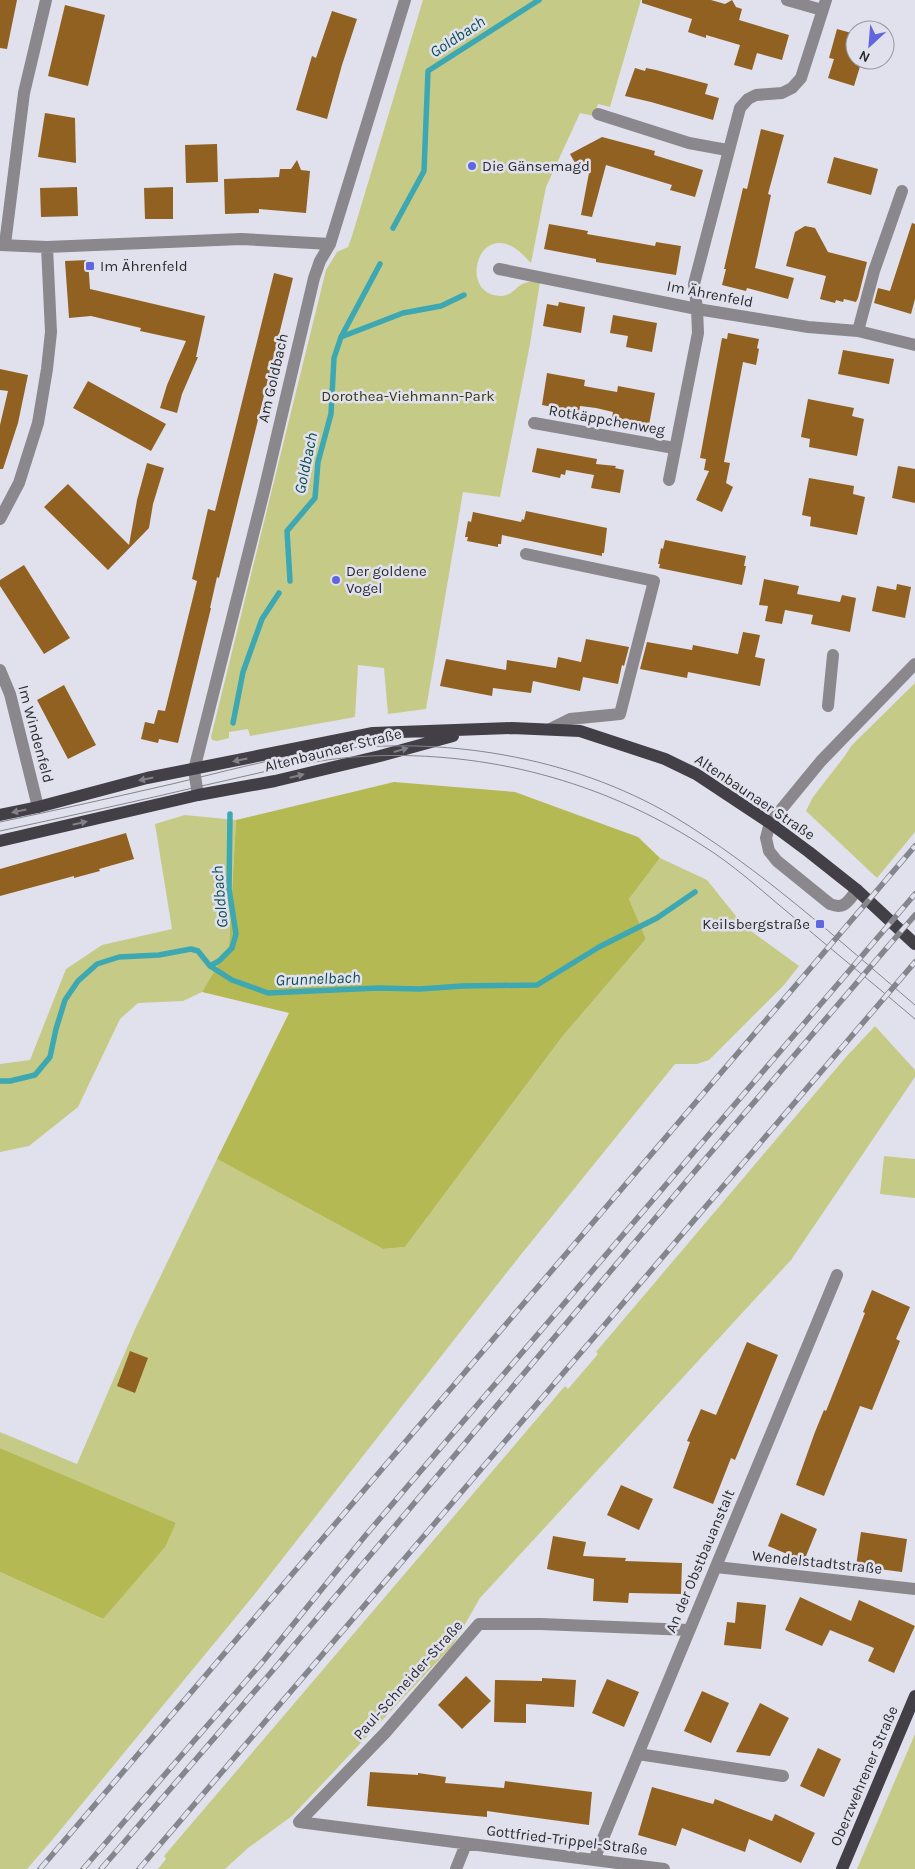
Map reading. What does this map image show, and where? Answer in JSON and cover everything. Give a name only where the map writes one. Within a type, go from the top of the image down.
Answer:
[{"type":"main road","name":"Altenbaunaer Straße","points":[[0,815],[38,807],[147,778],[373,733],[550,729],[580,731],[665,759],[696,774],[770,823],[858,890],[915,944]]},
{"type":"main road","name":"Altenbaunaer Straße","points":[[0,842],[198,796],[275,781],[380,756],[474,730]]},
{"type":"main road","name":"Oberzwehrener Straße","points":[[842,1869],[915,1696]]},
{"type":"street","points":[[46,0],[24,93],[3,245],[47,247],[241,239],[330,244]]},
{"type":"street","name":"Am Goldbach","points":[[194,770],[264,491],[314,278],[320,261],[330,244],[405,0]]},
{"type":"street","name":"Rotkäppchenweg","points":[[669,480],[698,333],[698,309],[694,284],[740,108],[748,99],[756,95],[782,93],[792,88],[800,78],[824,5],[787,0]]},
{"type":"street","points":[[598,114],[689,142],[728,150]]},
{"type":"street","points":[[858,331],[874,271],[902,191]]},
{"type":"street","points":[[0,519],[19,483],[38,423],[48,369],[51,332],[47,247]]},
{"type":"street","name":"Im Ährenfeld","points":[[499,269],[698,309],[808,327],[858,331],[915,345]]},
{"type":"street","name":"Rotkäppchenweg","points":[[534,423],[674,448]]},
{"type":"street","name":"Altenbaunaer Straße","points":[[526,554],[654,581],[620,714],[570,719],[550,729]]},
{"type":"street","points":[[828,706],[833,655]]},
{"type":"street","points":[[858,890],[844,906],[838,907],[818,894],[777,861],[769,851],[766,838],[770,823],[821,761],[915,664]]},
{"type":"street","name":"Im Windenfeld","points":[[0,670],[10,694],[38,807]]},
{"type":"street","points":[[194,770],[198,796]]},
{"type":"street","name":"An der Obstbauanstalt","points":[[594,1860],[836,1275]]},
{"type":"street","name":"Wendelstadtstraße","points":[[716,1567],[915,1589]]},
{"type":"street","name":"Paul-Schneider-Straße","points":[[299,1822],[385,1732],[479,1624],[541,1624],[690,1630]]},
{"type":"street","points":[[638,1754],[783,1776]]},
{"type":"street","name":"Gottfried-Trippel-Straße","points":[[299,1822],[664,1869]]},
{"type":"street","name":"Gottfried-Trippel-Straße","points":[[456,1869],[466,1844]]},
{"type":"green space","name":"Dorothea-Viehmann-Park","points":[[423,0],[641,0],[610,107],[598,104],[594,116],[580,113],[546,187],[531,263],[513,247],[500,243],[489,246],[482,253],[477,264],[477,275],[480,285],[488,293],[505,296],[525,283],[540,282],[530,344],[500,497],[463,492],[426,709],[388,714],[384,668],[358,665],[355,717],[250,736],[248,729],[229,732],[229,738],[217,741],[212,740],[211,737],[326,270],[337,252],[348,247],[352,236]]},
{"type":"green space","points":[[915,683],[915,832],[877,878],[806,811],[813,797],[852,745]]},
{"type":"green space","points":[[185,815],[236,820],[229,946],[202,992],[183,1001],[138,1003],[120,1019],[78,1107],[29,1146],[0,1152],[0,1064],[30,1060],[66,969],[102,945],[172,929],[155,824]]},
{"type":"green space","points":[[660,858],[707,880],[744,926],[799,966],[784,985],[709,1060],[697,1064],[675,1064],[515,1262],[254,1595],[53,1839],[27,1869],[0,1869],[0,1572],[103,1619],[176,1524],[0,1448],[0,1432],[77,1464],[136,1327],[217,1159],[383,1249],[405,1247],[562,1037],[646,939],[629,899]]},
{"type":"green space","points":[[875,1026],[915,1070],[915,1077],[791,1260],[480,1598],[453,1645],[292,1816],[248,1848],[225,1869],[158,1869],[166,1859],[164,1856],[565,1386],[568,1389],[598,1354],[596,1352],[846,1057]]},
{"type":"green space","points":[[884,1156],[915,1159],[915,1198],[880,1194]]},
{"type":"green space","points":[[915,1734],[915,1869],[857,1869]]},
{"type":"shaded area","points":[[394,782],[515,792],[638,837],[660,858],[629,899],[646,939],[562,1037],[405,1247],[383,1249],[217,1159],[289,1013],[202,992],[229,946],[236,820]]},
{"type":"shaded area","points":[[0,1448],[176,1523],[165,1547],[103,1619],[0,1572]]},
{"type":"building","points":[[0,0],[17,0],[7,49],[0,48]]},
{"type":"building","points":[[642,0],[711,0],[725,4],[732,0],[736,7],[742,9],[739,20],[789,35],[782,60],[757,53],[752,70],[734,65],[740,45],[688,32],[692,19],[642,3]]},
{"type":"building","points":[[65,5],[105,15],[88,86],[48,76]]},
{"type":"building","points":[[332,11],[357,19],[327,119],[296,110],[312,56],[316,58]]},
{"type":"building","points":[[837,29],[845,31],[845,70],[859,70],[854,86],[828,78],[834,59],[829,58]]},
{"type":"building","points":[[635,68],[645,71],[646,68],[656,70],[708,84],[705,94],[719,98],[713,120],[625,96]]},
{"type":"building","points":[[45,113],[75,118],[76,163],[38,157]]},
{"type":"building","points":[[761,129],[784,135],[768,194],[771,195],[755,268],[794,278],[788,299],[747,288],[746,291],[722,285],[743,188],[747,189]]},
{"type":"building","points":[[602,137],[655,151],[654,155],[703,170],[695,197],[670,190],[672,185],[606,165],[592,217],[581,215],[589,173],[579,170],[570,154]]},
{"type":"building","points":[[217,144],[218,182],[186,183],[185,145]]},
{"type":"building","points":[[834,157],[878,169],[871,195],[827,183]]},
{"type":"building","points":[[297,160],[301,170],[310,171],[306,213],[259,209],[259,213],[225,214],[224,179],[279,177],[280,169],[291,169]]},
{"type":"building","points":[[77,187],[78,216],[41,217],[40,188]]},
{"type":"building","points":[[173,187],[173,219],[145,219],[144,188]]},
{"type":"building","points":[[912,223],[915,224],[915,299],[911,314],[874,303],[878,288],[890,291]]},
{"type":"building","points":[[549,224],[588,231],[587,234],[655,246],[656,242],[681,246],[676,275],[596,262],[596,259],[544,249]]},
{"type":"building","points":[[805,226],[815,228],[828,252],[867,262],[856,302],[844,299],[843,302],[836,300],[835,303],[820,299],[826,276],[786,266],[795,232]]},
{"type":"building","points":[[88,260],[90,289],[205,316],[196,357],[198,357],[182,394],[177,413],[160,408],[167,385],[186,341],[140,331],[141,328],[91,316],[69,318],[65,261]]},
{"type":"building","points":[[274,273],[293,278],[219,578],[217,577],[178,743],[159,739],[158,743],[141,739],[145,722],[154,724],[158,710],[165,711],[197,581],[192,579],[208,509],[215,511]]},
{"type":"building","points":[[559,302],[585,307],[581,333],[543,326],[547,304],[558,306]]},
{"type":"building","points":[[613,315],[657,323],[652,352],[626,347],[628,336],[610,333]]},
{"type":"building","points":[[728,333],[759,339],[757,348],[759,349],[756,365],[743,362],[724,462],[730,463],[726,483],[733,487],[722,512],[696,500],[709,471],[704,470],[706,459],[700,458],[722,338],[727,339]]},
{"type":"building","points":[[843,350],[894,359],[889,384],[838,374]]},
{"type":"building","points":[[0,369],[28,375],[18,423],[3,469],[0,469],[0,425],[8,391],[0,390]]},
{"type":"building","points":[[547,373],[585,380],[584,386],[600,389],[617,392],[618,386],[655,393],[649,425],[612,418],[613,412],[596,408],[580,406],[579,412],[542,405]]},
{"type":"building","points":[[88,381],[166,424],[151,451],[73,408]]},
{"type":"building","points":[[808,399],[854,408],[852,416],[864,419],[857,456],[809,447],[810,439],[801,437]]},
{"type":"building","points":[[537,448],[597,459],[596,464],[616,466],[615,468],[624,470],[620,493],[591,488],[594,475],[566,470],[565,475],[561,474],[560,478],[532,472]]},
{"type":"building","points":[[147,463],[164,468],[153,504],[149,528],[108,570],[44,507],[68,484],[129,545],[137,500]]},
{"type":"building","points":[[898,466],[915,469],[915,503],[892,498]]},
{"type":"building","points":[[809,478],[854,486],[853,494],[865,497],[857,535],[810,526],[811,517],[802,515]]},
{"type":"building","points":[[526,511],[607,528],[604,553],[602,553],[602,556],[502,535],[501,544],[498,544],[498,547],[467,541],[468,537],[465,537],[468,521],[471,522],[473,512],[521,522],[522,519],[524,520]]},
{"type":"building","points":[[665,540],[746,556],[742,585],[659,568],[661,548],[663,549]]},
{"type":"building","points":[[24,565],[70,638],[44,654],[0,586],[0,580]]},
{"type":"building","points":[[764,579],[799,586],[797,594],[840,602],[842,595],[856,598],[850,632],[811,624],[813,615],[785,610],[782,624],[765,621],[768,606],[759,605]]},
{"type":"building","points":[[897,584],[911,587],[905,618],[872,611],[877,586],[896,590]]},
{"type":"building","points":[[743,632],[760,635],[755,657],[765,659],[760,686],[688,672],[687,678],[640,669],[647,642],[692,650],[693,645],[738,654]]},
{"type":"building","points":[[586,639],[629,647],[624,666],[622,665],[618,684],[583,677],[580,691],[533,681],[531,693],[493,688],[492,696],[440,686],[446,659],[506,670],[507,660],[556,668],[558,657],[581,662]]},
{"type":"building","points":[[64,685],[96,745],[68,759],[37,700]]},
{"type":"building","points":[[126,833],[134,859],[99,869],[100,871],[0,896],[0,869]]},
{"type":"building","points":[[872,1290],[910,1307],[896,1339],[900,1341],[872,1410],[860,1406],[824,1496],[796,1485],[815,1432],[824,1410],[826,1411],[865,1313],[863,1312]]},
{"type":"building","points":[[747,1342],[778,1355],[735,1460],[731,1458],[713,1504],[673,1488],[690,1442],[687,1441],[701,1409],[716,1415]]},
{"type":"building","points":[[130,1351],[148,1358],[135,1393],[117,1386]]},
{"type":"building","points":[[621,1485],[653,1499],[639,1530],[607,1515]]},
{"type":"building","points":[[781,1513],[817,1529],[804,1561],[768,1546]]},
{"type":"building","points":[[861,1532],[907,1539],[902,1572],[856,1566]]},
{"type":"building","points":[[553,1536],[586,1542],[583,1556],[626,1558],[625,1561],[682,1563],[681,1594],[629,1593],[628,1603],[593,1601],[594,1579],[547,1569]]},
{"type":"building","points":[[800,1597],[851,1621],[859,1600],[915,1626],[894,1673],[868,1661],[874,1648],[830,1630],[822,1646],[785,1630]]},
{"type":"building","points":[[737,1602],[766,1605],[761,1649],[724,1645],[727,1622],[735,1623]]},
{"type":"building","points":[[466,1676],[491,1701],[462,1729],[438,1705]]},
{"type":"building","points":[[542,1678],[576,1680],[574,1707],[526,1704],[526,1723],[494,1722],[495,1680],[542,1681]]},
{"type":"building","points":[[607,1679],[639,1692],[624,1727],[592,1713]]},
{"type":"building","points":[[702,1691],[729,1703],[711,1743],[684,1731]]},
{"type":"building","points":[[760,1703],[789,1718],[770,1756],[736,1752]]},
{"type":"building","points":[[818,1748],[841,1759],[824,1797],[800,1786]]},
{"type":"building","points":[[370,1772],[418,1775],[418,1773],[446,1777],[445,1783],[504,1788],[505,1781],[592,1792],[589,1825],[487,1811],[487,1817],[367,1806]]},
{"type":"building","points":[[652,1787],[713,1804],[715,1799],[772,1821],[775,1814],[815,1833],[801,1863],[749,1839],[745,1852],[682,1828],[676,1846],[638,1835]]},
{"type":"waterway","name":"Goldbach","points":[[393,228],[424,171],[428,71],[539,0]]},
{"type":"waterway","name":"Goldbach","points":[[290,581],[287,531],[315,498],[318,462],[331,414],[334,358],[341,337],[380,264]]},
{"type":"waterway","points":[[341,337],[403,313],[441,306],[464,295]]},
{"type":"waterway","name":"Goldbach","points":[[233,723],[243,672],[262,619],[279,593]]},
{"type":"waterway","name":"Goldbach","points":[[210,966],[219,961],[232,948],[236,934],[229,889],[230,814]]},
{"type":"waterway","name":"Grunnelbach","points":[[0,1081],[10,1081],[35,1075],[50,1057],[65,1000],[78,981],[97,964],[119,957],[159,955],[191,949],[198,951],[210,966],[232,980],[268,993],[378,988],[420,989],[462,986],[537,985],[599,947],[657,918],[695,892]]},
{"type":"tram line","points":[[0,822],[267,761],[324,751],[368,747],[414,746],[504,755],[549,765],[592,778],[634,795],[673,816],[768,882],[915,1005]]},
{"type":"tram line","points":[[0,831],[267,771],[349,757],[414,756],[500,765],[542,774],[583,787],[623,803],[662,822],[700,844],[747,878],[915,1019]]},
{"type":"railway","points":[[40,1869],[915,846]]},
{"type":"railway","points":[[83,1869],[265,1659],[365,1536],[915,894]]},
{"type":"railway","points":[[101,1869],[274,1669],[707,1157],[915,915]]},
{"type":"railway","points":[[139,1869],[915,962]]},
{"type":"place","name":"Die Gänsemagd","points":[[472,166]]},
{"type":"place","name":"Im Ährenfeld","points":[[90,266]]},
{"type":"place","name":"Der goldene Vogel","points":[[336,580]]},
{"type":"place","name":"Keilsbergstraße","points":[[820,924]]}]
